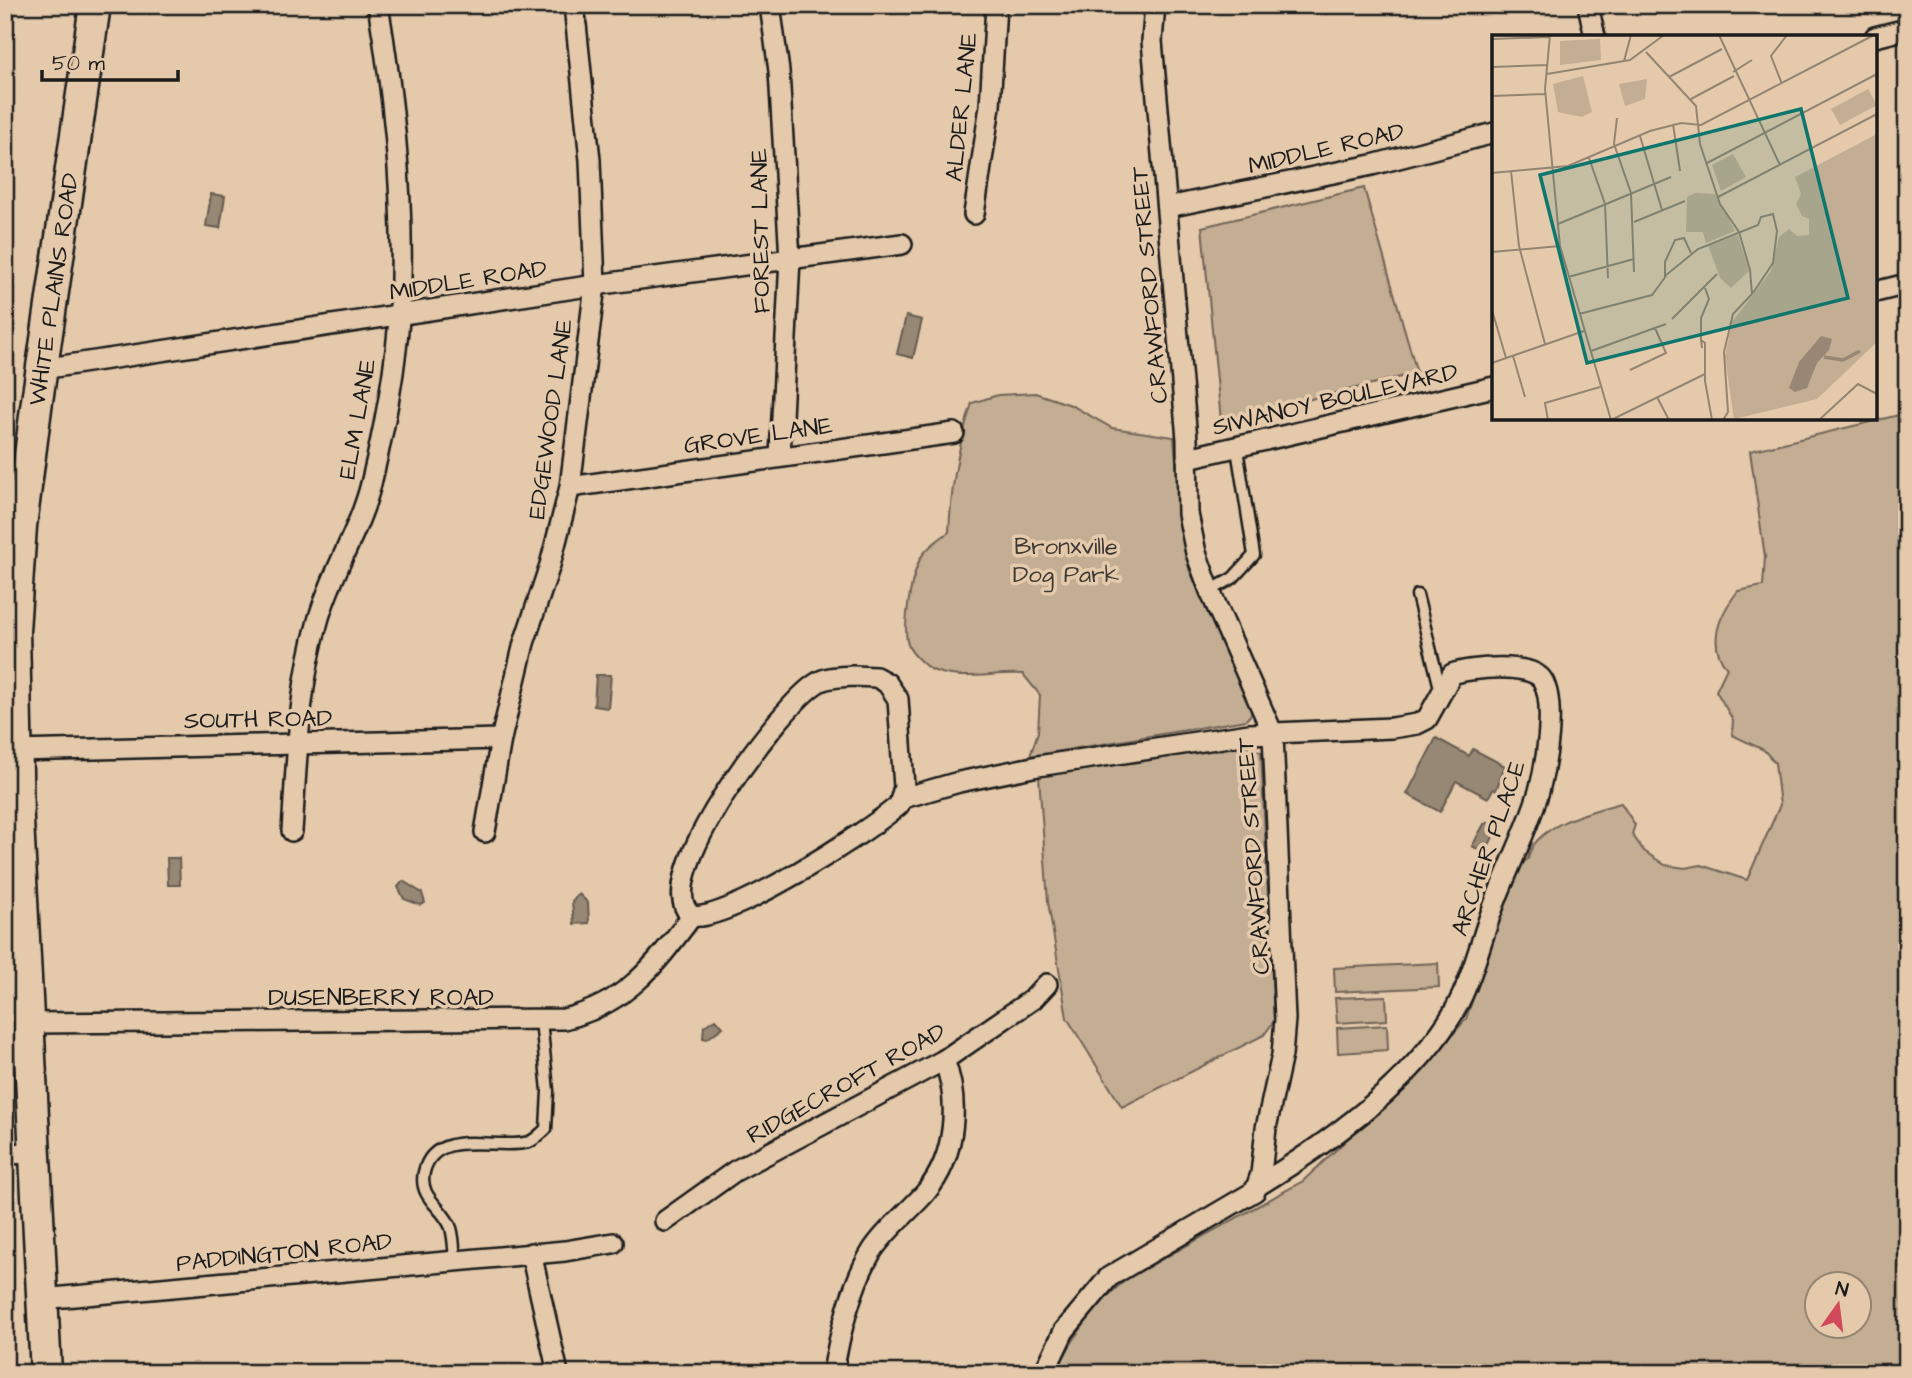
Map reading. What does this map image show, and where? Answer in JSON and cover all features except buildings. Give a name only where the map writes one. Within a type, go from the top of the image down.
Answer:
[{"type":"main road","name":"WHITE PLAINS ROAD","points":[[46,1373],[16,751],[13,525],[42,369],[95,5]]},
{"type":"street","name":"ELM LANE","points":[[292,831],[307,664],[318,620],[334,576],[359,527],[371,483],[386,412],[399,315],[401,280],[396,158],[378,5]]},
{"type":"street","name":"EDGEWOOD LANE","points":[[485,832],[501,739],[524,643],[550,565],[570,487],[595,285],[590,160],[574,5]]},
{"type":"street","name":"FOREST LANE","points":[[770,5],[779,71],[790,259],[780,456]]},
{"type":"street","name":"ALDER LANE","points":[[974,214],[990,106],[996,5]]},
{"type":"street","name":"CRAWFORD STREET","points":[[1155,5],[1153,64],[1168,207],[1188,458],[1188,514],[1196,553],[1210,590],[1273,734],[1284,1018],[1282,1055],[1266,1128],[1259,1185]]},
{"type":"street","points":[[1587,5],[1594,35]]},
{"type":"street","points":[[1877,36],[1907,29]]},
{"type":"street","name":"MIDDLE ROAD","points":[[1168,207],[1372,165],[1492,134]]},
{"type":"street","name":"MIDDLE ROAD","points":[[42,369],[595,285],[902,244]]},
{"type":"street","points":[[1877,292],[1907,284]]},
{"type":"street","name":"SIWANOY BOULEVARD","points":[[1188,458],[1237,449],[1492,387]]},
{"type":"street","name":"GROVE LANE","points":[[570,487],[954,433]]},
{"type":"street","name":"ARCHER PLACE","points":[[903,797],[1038,766],[1249,734],[1417,724],[1427,719],[1452,674],[1464,670],[1521,669],[1537,674],[1543,681],[1546,695],[1549,738],[1539,792],[1484,931],[1467,984],[1446,1025],[1412,1065],[1363,1110],[1298,1161],[1259,1185]]},
{"type":"street","points":[[853,676],[876,677],[887,683],[898,699],[903,797],[888,814],[786,879],[720,913],[692,916],[684,904],[684,883],[700,832],[772,730],[797,700],[818,682],[853,676]]},
{"type":"street","name":"SOUTH ROAD","points":[[16,751],[501,739]]},
{"type":"street","name":"DUSENBERRY ROAD","points":[[29,1023],[541,1020],[589,1013],[627,992],[692,916]]},
{"type":"street","name":"RIDGECROFT ROAD","points":[[664,1221],[735,1171],[944,1060],[1033,999],[1047,984]]},
{"type":"street","points":[[833,1373],[837,1346],[864,1266],[880,1240],[929,1189],[948,1147],[954,1100],[944,1060]]},
{"type":"street","points":[[5,1154],[35,1153]]},
{"type":"street","points":[[1044,1373],[1069,1325],[1109,1278],[1249,1196],[1259,1185]]},
{"type":"street","points":[[558,1373],[531,1253],[565,1251],[613,1243]]},
{"type":"street","name":"PADDINGTON ROAD","points":[[42,1298],[531,1253]]},
{"type":"lane","points":[[1210,590],[1233,578],[1254,555],[1237,449]]},
{"type":"lane","points":[[1417,595],[1441,692]]},
{"type":"lane","points":[[455,1260],[451,1228],[428,1199],[424,1188],[424,1172],[432,1156],[448,1146],[532,1142],[546,1129],[548,1091],[541,1020]]},
{"type":"green space","points":[[1364,188],[1417,373],[1221,421],[1202,227]]},
{"type":"green space","name":"Bronxville Dog Park","points":[[1035,393],[1071,405],[1112,428],[1174,437],[1180,513],[1189,569],[1253,712],[1246,720],[1030,756],[1038,732],[1040,695],[1023,674],[943,674],[929,668],[909,647],[907,613],[915,571],[924,553],[949,532],[956,467],[972,403],[998,395]]},
{"type":"green space","points":[[1907,413],[1907,1373],[1055,1373],[1087,1320],[1107,1297],[1130,1277],[1303,1181],[1428,1063],[1466,1019],[1514,877],[1520,865],[1528,859],[1532,847],[1552,828],[1580,815],[1621,803],[1635,825],[1632,834],[1644,851],[1665,865],[1685,868],[1701,865],[1747,880],[1780,805],[1775,763],[1764,750],[1732,735],[1733,720],[1716,691],[1727,668],[1717,649],[1717,639],[1721,619],[1738,591],[1763,586],[1765,557],[1750,451]]},
{"type":"green space","points":[[1245,745],[1261,752],[1274,1021],[1264,1035],[1122,1107],[1067,1018],[1048,902],[1039,776]]},
{"type":"green space","points":[[1438,963],[1439,987],[1335,992],[1334,968]]},
{"type":"green space","points":[[1386,996],[1387,1020],[1337,1023],[1335,998]]},
{"type":"green space","points":[[1387,1025],[1388,1050],[1338,1053],[1337,1028]]},
{"type":"shaded area","points":[[211,194],[225,196],[220,228],[206,226]]},
{"type":"shaded area","points":[[906,316],[922,320],[913,358],[897,354]]},
{"type":"shaded area","points":[[596,675],[611,675],[608,708],[594,706]]},
{"type":"shaded area","points":[[1436,738],[1469,756],[1473,749],[1505,766],[1496,790],[1493,789],[1488,798],[1456,781],[1440,812],[1407,794]]},
{"type":"shaded area","points":[[1493,821],[1498,827],[1485,853],[1472,846],[1484,824]]},
{"type":"shaded area","points":[[167,858],[179,858],[180,885],[168,885]]},
{"type":"shaded area","points":[[403,881],[422,893],[425,903],[420,905],[404,899],[398,887]]},
{"type":"shaded area","points":[[579,894],[588,903],[589,923],[574,924],[572,901]]},
{"type":"shaded area","points":[[716,1019],[723,1027],[707,1039],[703,1038],[704,1026]]}]
